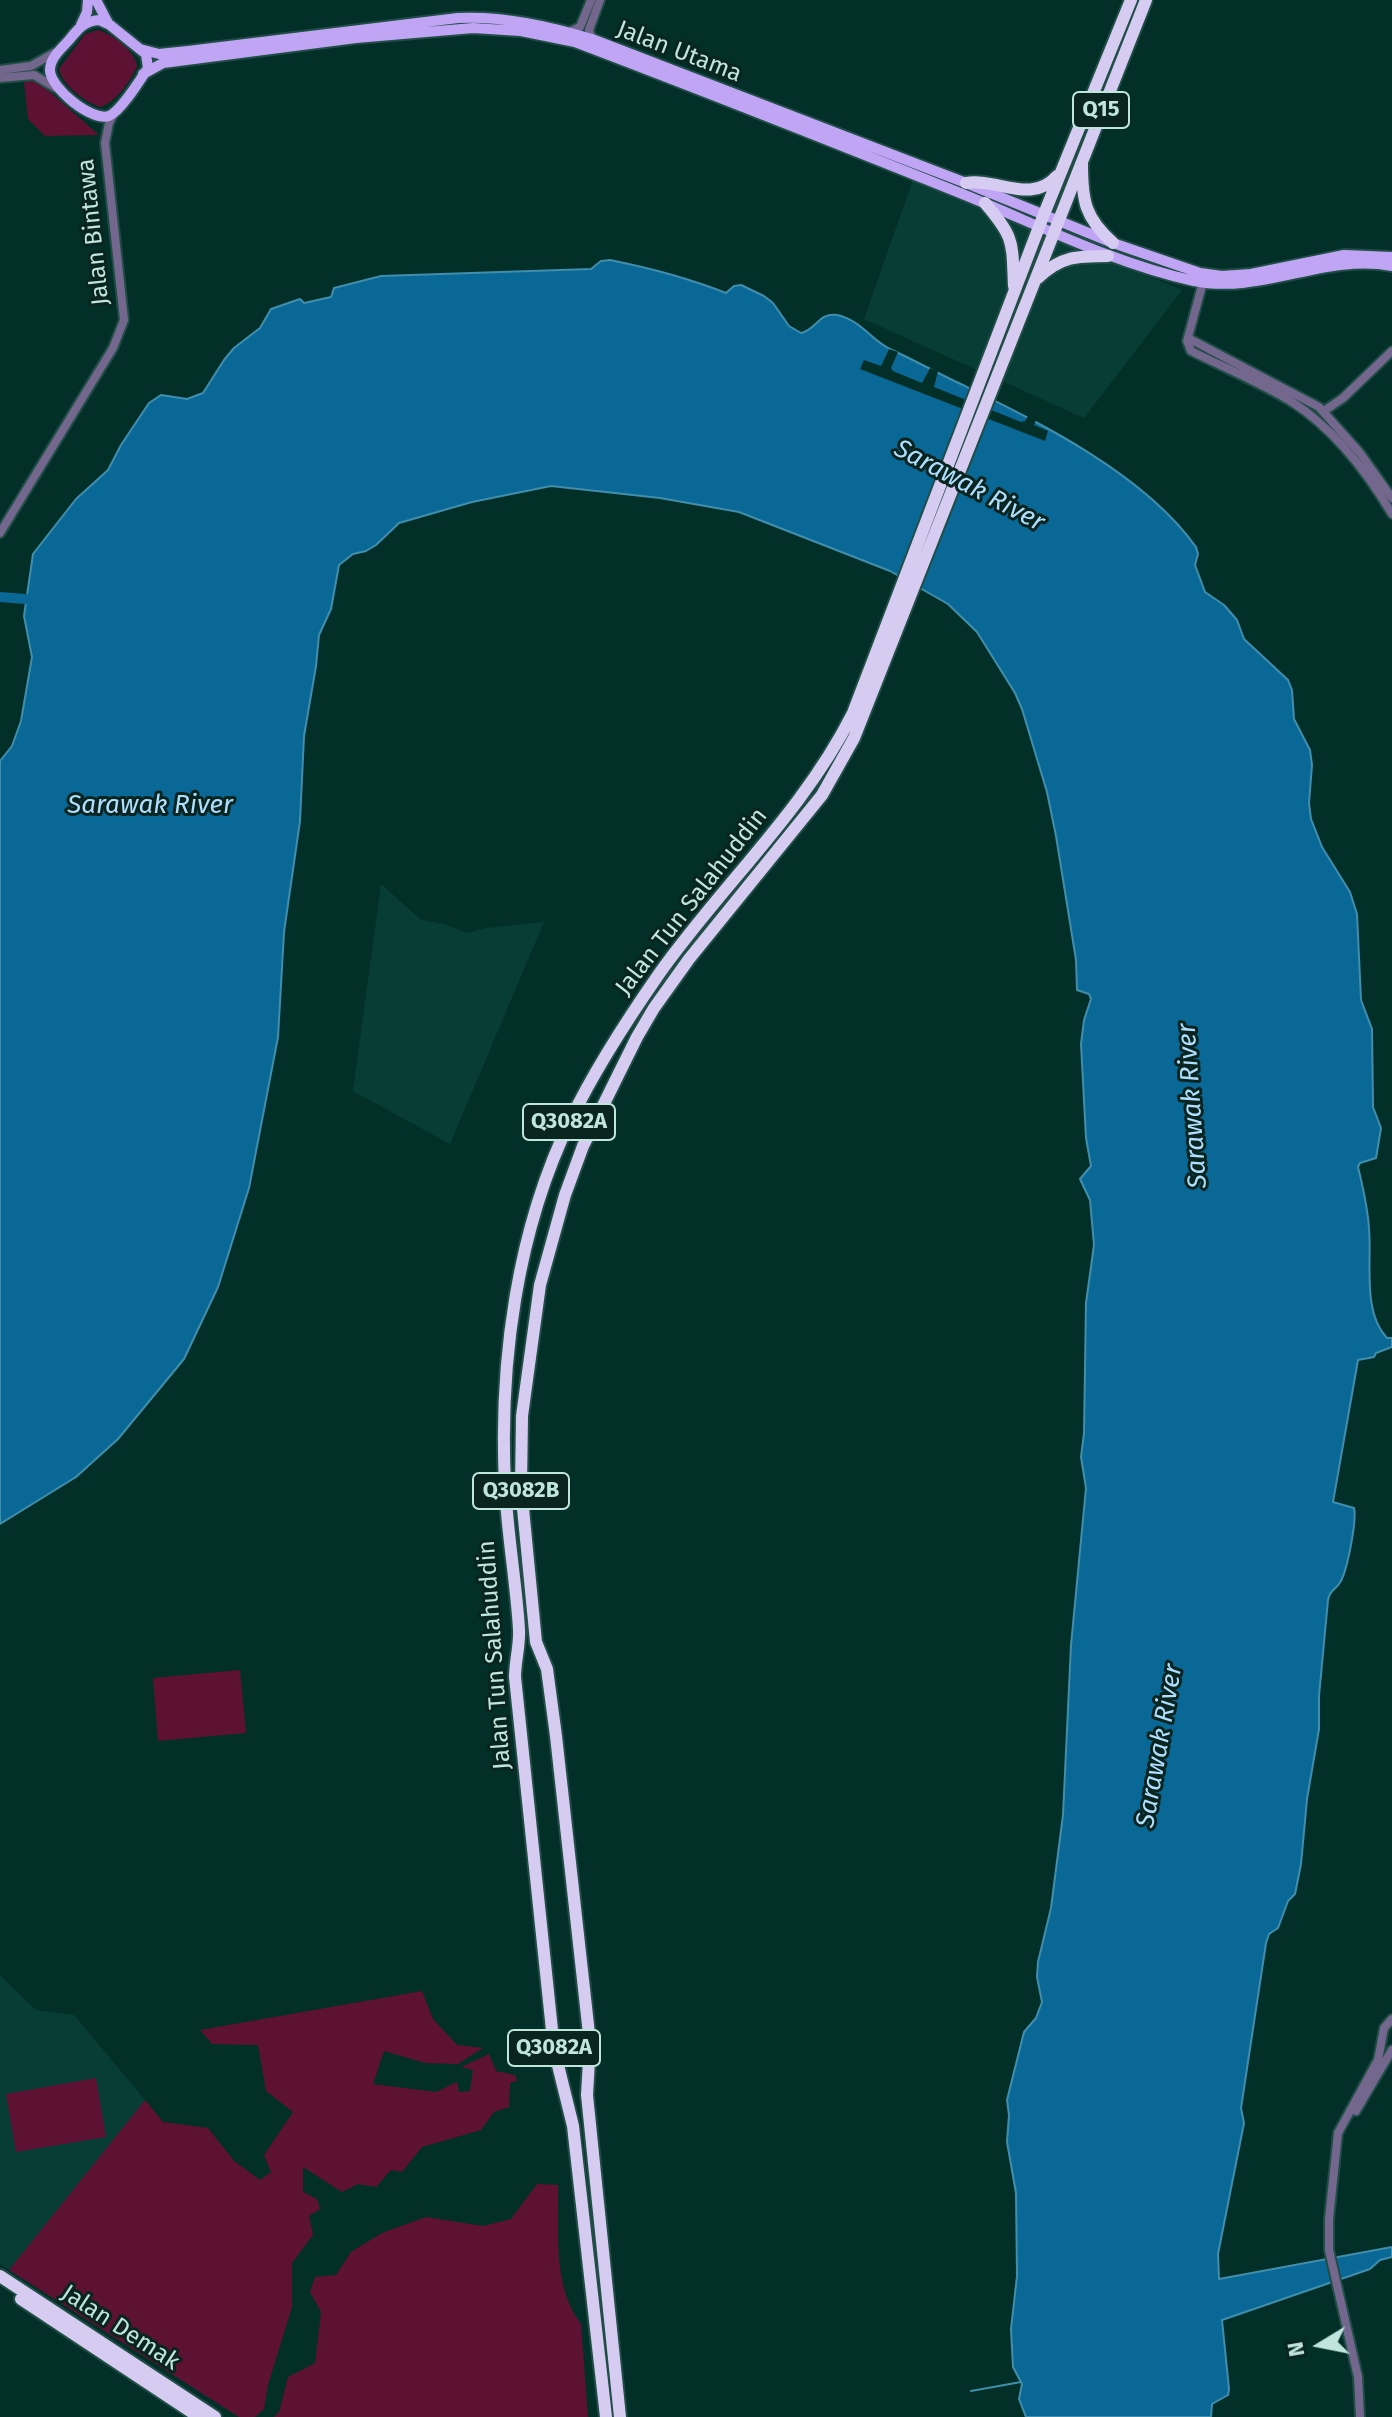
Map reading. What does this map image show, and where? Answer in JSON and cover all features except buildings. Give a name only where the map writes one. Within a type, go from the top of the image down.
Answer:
[{"type":"highway","name":"Q15","points":[[1042,220],[1131,0]]},
{"type":"highway","name":"Q15","points":[[1055,226],[1146,0]]},
{"type":"highway","points":[[1034,282],[1061,260],[1110,250],[1083,201],[1082,157]]},
{"type":"highway","points":[[966,183],[983,181],[1021,191],[1034,190],[1050,183],[1062,169]]},
{"type":"highway","points":[[985,203],[999,217],[1010,235],[1014,293]]},
{"type":"highway","name":"Q3082A","points":[[882,655],[1007,332],[1014,293],[1042,220]]},
{"type":"highway","points":[[1007,332],[1034,282],[1055,226]]},
{"type":"highway","name":"Jalan Tun Salahuddin","points":[[606,2417],[573,2126],[554,2049],[515,1677],[519,1631],[505,1485],[506,1395],[511,1337],[527,1243],[543,1190],[571,1119],[615,1042],[677,950],[808,789],[828,759],[882,655]]},
{"type":"highway","name":"Jalan Tun Salahuddin","points":[[620,2417],[587,2095],[590,2043],[547,1669],[536,1642],[521,1488],[520,1438],[532,1337],[540,1285],[565,1195],[601,1105],[654,1008],[689,959],[822,795],[854,738],[882,655]]},
{"type":"highway","points":[[543,1190],[554,1185],[565,1195]]},
{"type":"highway","name":"Jalan Demak","points":[[0,2276],[215,2417]]},
{"type":"highway","name":"Jalan Demak","points":[[0,2285],[199,2417]]},
{"type":"main road","points":[[81,25],[99,20],[110,25],[140,49],[149,61],[148,68],[115,112],[104,117],[93,115],[56,88],[51,79],[52,59],[81,25],[88,0]]},
{"type":"main road","points":[[96,0],[110,25]]},
{"type":"main road","name":"Jalan Utama","points":[[140,49],[164,53],[369,27],[473,18],[504,19],[592,39],[966,183],[1042,220]]},
{"type":"main road","name":"Jalan Utama","points":[[143,74],[163,63],[356,38],[473,28],[521,31],[593,49],[985,203],[1042,220]]},
{"type":"main road","points":[[1042,220],[1110,250],[1203,282],[1230,285],[1351,263],[1392,266]]},
{"type":"main road","points":[[1110,250],[1222,276],[1251,274],[1336,256],[1392,257]]},
{"type":"street","points":[[569,32],[580,27],[591,0]]},
{"type":"street","points":[[592,39],[589,30],[600,0]]},
{"type":"street","points":[[0,70],[31,66],[62,48]]},
{"type":"street","points":[[0,78],[34,75],[56,88]]},
{"type":"street","points":[[106,133],[115,112]]},
{"type":"street","points":[[93,115],[106,133]]},
{"type":"street","name":"Jalan Bintawa","points":[[0,533],[113,348],[122,328],[124,320],[106,133]]},
{"type":"street","points":[[1203,282],[1188,338],[1191,351],[1302,409],[1328,430],[1392,514]]},
{"type":"street","points":[[1188,338],[1324,411],[1392,498]]},
{"type":"street","points":[[1328,430],[1322,418],[1324,411],[1343,398],[1392,351]]},
{"type":"street","points":[[1308,400],[1323,403],[1343,398]]},
{"type":"street","points":[[1336,424],[1334,414],[1343,398]]},
{"type":"street","points":[[1360,2417],[1358,2377],[1330,2255],[1329,2219],[1338,2133],[1380,2056],[1384,2028],[1392,2019]]},
{"type":"street","points":[[1338,2142],[1392,2048],[1383,2037]]},
{"type":"shaded area","points":[[98,30],[122,44],[137,66],[122,91],[100,107],[75,92],[59,69],[85,34]]},
{"type":"shaded area","points":[[36,80],[99,135],[45,136],[28,119],[24,82]]},
{"type":"shaded area","points":[[913,180],[1182,290],[1084,418],[864,319]]},
{"type":"shaded area","points":[[381,884],[421,920],[444,924],[467,933],[544,922],[450,1144],[353,1091]]},
{"type":"shaded area","points":[[240,1670],[246,1733],[158,1741],[153,1678]]},
{"type":"shaded area","points":[[0,1975],[36,2010],[74,2015],[145,2100],[9,2270],[0,2264]]},
{"type":"shaded area","points":[[422,1991],[433,2019],[457,2045],[483,2048],[458,2064],[425,2063],[384,2051],[373,2084],[436,2092],[457,2082],[459,2092],[470,2091],[473,2070],[461,2067],[489,2054],[496,2071],[515,2075],[517,2081],[510,2083],[509,2107],[494,2112],[481,2130],[422,2147],[402,2172],[391,2170],[376,2187],[358,2184],[342,2192],[303,2167],[303,2192],[317,2199],[320,2209],[309,2216],[313,2235],[292,2263],[292,2307],[268,2385],[264,2409],[255,2417],[239,2417],[9,2270],[145,2100],[163,2122],[208,2128],[234,2161],[260,2180],[271,2172],[264,2155],[293,2112],[266,2091],[258,2045],[212,2044],[200,2030]]},
{"type":"shaded area","points":[[96,2078],[106,2137],[16,2152],[6,2094]]},
{"type":"shaded area","points":[[537,2184],[558,2185],[561,2275],[565,2293],[581,2324],[588,2417],[274,2417],[279,2412],[288,2377],[315,2363],[321,2312],[310,2292],[315,2277],[336,2275],[351,2252],[382,2233],[426,2217],[483,2226],[511,2219]]},
{"type":"water","name":"Sarawak River","points":[[610,260],[669,274],[726,293],[734,286],[741,285],[773,303],[789,326],[801,333],[826,316],[846,318],[884,346],[1058,434],[1149,496],[1196,547],[1195,565],[1205,592],[1224,605],[1237,620],[1244,639],[1288,680],[1292,690],[1294,719],[1310,750],[1311,819],[1322,847],[1350,892],[1357,914],[1361,1000],[1372,1029],[1373,1107],[1381,1128],[1376,1158],[1360,1163],[1358,1167],[1368,1221],[1371,1301],[1379,1327],[1387,1338],[1392,1338],[1392,1347],[1376,1353],[1374,1357],[1358,1360],[1333,1502],[1354,1508],[1353,1535],[1342,1578],[1328,1600],[1319,1729],[1295,1894],[1288,1901],[1278,1928],[1269,1934],[1266,1943],[1241,2108],[1244,2123],[1218,2254],[1219,2279],[1392,2247],[1392,2257],[1380,2260],[1370,2269],[1222,2320],[1229,2389],[1228,2395],[1212,2404],[1211,2417],[1026,2417],[1019,2399],[1022,2384],[1013,2367],[1011,2329],[1017,2276],[1016,2193],[1007,2142],[1007,2100],[1024,2032],[1036,2018],[1042,2002],[1037,1977],[1038,1962],[1051,1908],[1063,1815],[1071,1645],[1086,1488],[1081,1457],[1086,1303],[1094,1245],[1090,1200],[1080,1179],[1091,1166],[1086,1138],[1081,1044],[1091,999],[1089,994],[1077,990],[1076,960],[1056,836],[1047,792],[1022,709],[977,632],[948,604],[890,571],[739,512],[660,498],[551,486],[472,502],[399,523],[376,545],[353,554],[339,565],[331,609],[319,635],[304,736],[300,821],[284,932],[278,1037],[249,1188],[218,1287],[184,1359],[118,1439],[76,1477],[0,1524],[0,761],[12,746],[21,721],[32,657],[24,616],[33,554],[76,499],[108,470],[149,403],[161,395],[187,399],[203,393],[224,360],[260,328],[271,309],[300,299],[304,303],[331,297],[334,288],[381,276],[591,269],[601,261]]},
{"type":"pier","points":[[889,349],[898,352],[891,368],[893,371],[922,383],[930,368],[938,371],[934,387],[1021,422],[1028,416],[1036,420],[1034,425],[1048,431],[1045,441],[860,369],[864,360],[881,366]]},
{"type":"waterway","points":[[0,597],[38,600]]},
{"type":"waterway","points":[[971,2391],[1021,2382]]}]
